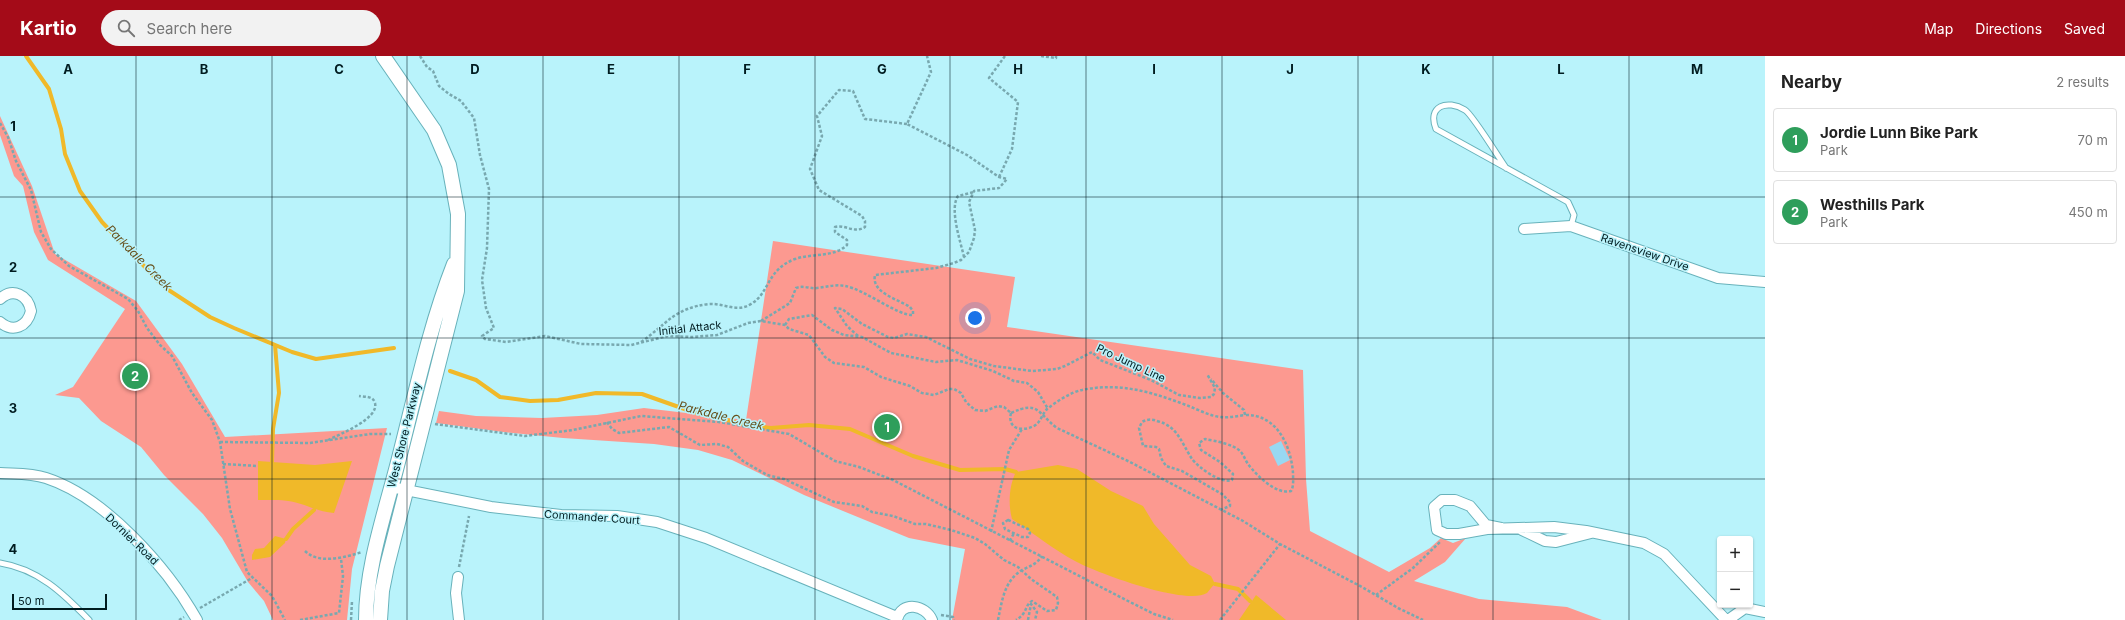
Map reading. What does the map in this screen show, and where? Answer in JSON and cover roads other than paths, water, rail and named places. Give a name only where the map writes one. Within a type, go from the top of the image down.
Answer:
[{"type":"main road","name":"West Shore Parkway","points":[[380,620],[382,591],[387,566],[457,291],[458,254],[458,214],[450,165],[434,130],[384,56]]},
{"type":"main road","name":"West Shore Parkway","points":[[366,620],[373,563],[391,487],[430,335],[458,254]]},
{"type":"street","name":"Ravensview Drive","points":[[1524,229],[1571,226],[1718,278],[1765,282]]},
{"type":"street","points":[[0,299],[7,294],[20,294],[26,298],[31,311],[29,317],[20,327],[6,326],[0,322]]},
{"type":"street","name":"Dornier Road","points":[[0,473],[30,475],[52,480],[70,489],[107,514],[133,537],[162,568],[181,594],[197,620]]},
{"type":"street","name":"Commander Court","points":[[391,487],[499,508],[561,515],[617,516],[657,522],[706,538],[897,619],[907,608],[920,607],[935,617]]},
{"type":"street","points":[[1501,528],[1486,525],[1470,506],[1455,500],[1442,500],[1434,507],[1436,530],[1449,534],[1501,528],[1554,527],[1593,532],[1644,543],[1664,554],[1727,620],[1745,608],[1765,612]]},
{"type":"street","points":[[1517,528],[1546,541],[1556,542],[1593,532]]},
{"type":"street","points":[[458,574],[456,593],[459,620]]},
{"type":"lane","points":[[1506,168],[1467,110],[1453,105],[1441,105],[1435,111],[1432,120],[1436,129],[1506,168],[1568,202],[1574,215],[1571,226]]},
{"type":"lane","points":[[0,564],[24,569],[36,574],[54,587],[89,620]]},
{"type":"waterway","name":"Parkdale Creek","points":[[26,56],[49,89],[61,129],[65,154],[80,191],[102,222],[164,287],[210,317],[292,352],[316,359],[394,348]]},
{"type":"waterway","points":[[272,462],[273,429],[279,393],[275,345]]},
{"type":"waterway","name":"Parkdale Creek","points":[[450,371],[476,380],[500,397],[530,401],[558,400],[596,393],[642,394],[693,412],[751,426],[771,428],[809,425],[850,429],[913,456],[960,470],[1005,469],[1016,472]]},
{"type":"waterway","points":[[286,539],[293,529],[314,510]]},
{"type":"waterway","name":"Parkdale Creek","points":[[1215,584],[1238,589],[1250,601]]},
{"type":"place","name":"Westhills Park","points":[[135,376]]},
{"type":"place","name":"Jordie Lunn Bike Park","points":[[887,427]]}]
